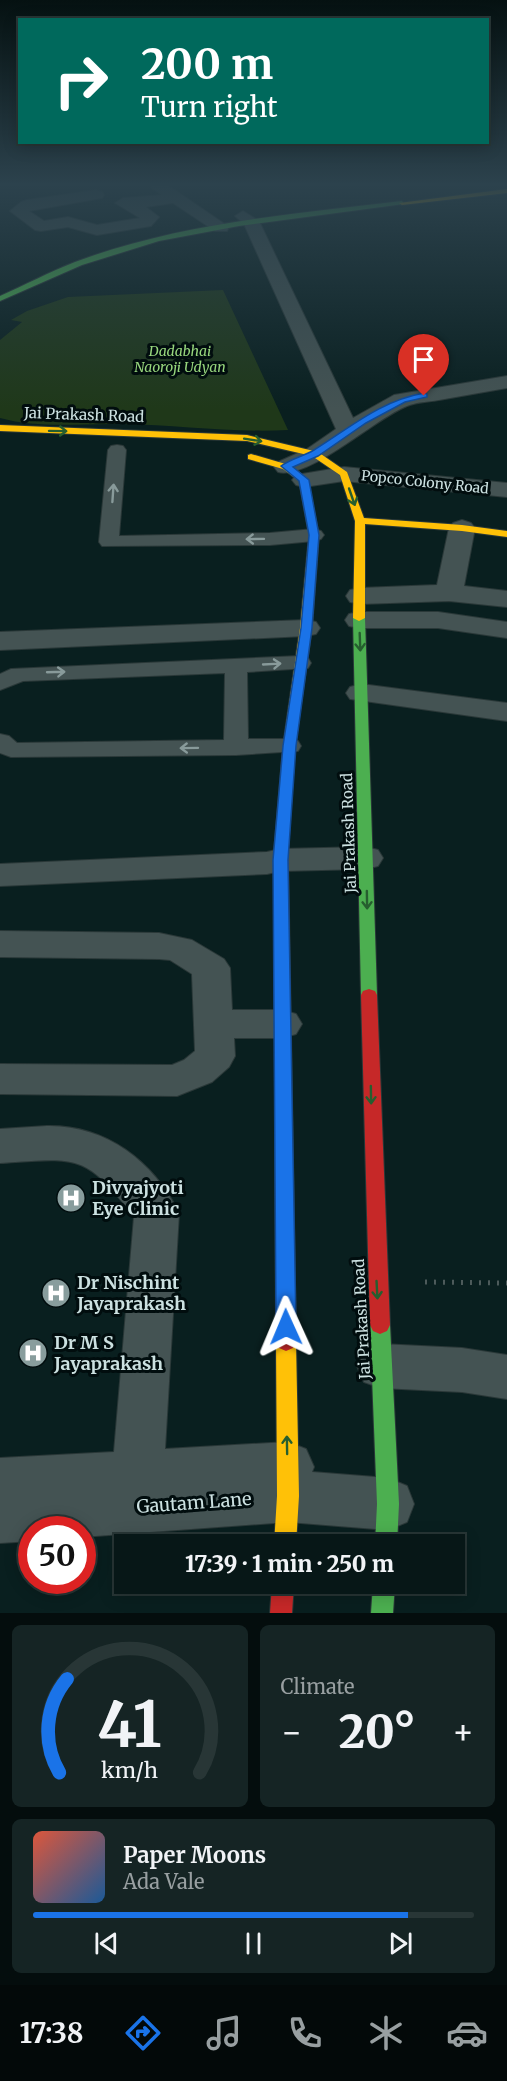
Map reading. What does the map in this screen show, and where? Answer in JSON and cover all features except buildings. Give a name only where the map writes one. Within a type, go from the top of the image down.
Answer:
[{"type":"main road","points":[[11,277],[33,273],[65,259]]},
{"type":"main road","points":[[0,299],[90,259]]},
{"type":"main road","name":"Jai Prakash Road","points":[[0,428],[247,438],[315,454],[344,474],[360,521],[361,693],[377,1281],[387,1524]]},
{"type":"main road","name":"Jai Prakash Road","points":[[0,442],[22,443]]},
{"type":"main road","points":[[236,455],[268,460],[295,473],[314,535],[306,628],[289,746],[280,860],[287,1503]]},
{"type":"main road","points":[[360,521],[462,528],[507,534]]},
{"type":"main road","points":[[281,1613],[282,1594]]},
{"type":"main road","points":[[382,1613],[383,1594]]},
{"type":"street","points":[[266,259],[349,432]]},
{"type":"street","points":[[295,473],[315,454],[363,421],[402,400],[507,382]]},
{"type":"street","name":"Popco Colony Road","points":[[295,473],[344,474],[507,490]]},
{"type":"street","points":[[449,592],[462,528]]},
{"type":"street","points":[[360,608],[449,592],[507,599]]},
{"type":"street","points":[[360,608],[507,630]]},
{"type":"street","points":[[0,641],[306,628]]},
{"type":"street","points":[[361,693],[507,712]]},
{"type":"street","points":[[0,875],[267,863],[280,860],[366,858]]},
{"type":"street","points":[[0,944],[159,946],[179,949],[211,968],[215,1024],[215,1056],[198,1071],[177,1081],[0,1079]]},
{"type":"street","points":[[215,1024],[282,1024]]},
{"type":"street","points":[[0,1146],[74,1143],[96,1150],[116,1164],[157,1213],[138,1475]]},
{"type":"street","points":[[381,1366],[462,1370],[507,1377]]},
{"type":"street","points":[[0,1482],[138,1475],[287,1503]]},
{"type":"street","name":"Gautam Lane","points":[[0,1517],[287,1503],[387,1524]]},
{"type":"lane","points":[[118,450],[109,542],[270,539],[314,535]]},
{"type":"lane","points":[[0,682],[19,674],[300,663]]},
{"type":"lane","points":[[236,667],[236,748]]},
{"type":"lane","points":[[0,741],[11,750],[289,746]]},
{"type":"path","points":[[377,1281],[507,1283]]},
{"type":"green space","name":"Dadabhai Naoroji Udyan","points":[[223,290],[288,430],[123,424],[46,424],[0,418],[0,340],[22,322],[11,320],[27,311],[68,297]]},
{"type":"traffic: fast","points":[[0,299],[90,259]]},
{"type":"traffic: fast","points":[[359,618],[369,995]]},
{"type":"traffic: fast","points":[[380,1325],[388,1504],[387,1534]]},
{"type":"traffic: fast","points":[[382,1613],[383,1594]]},
{"type":"traffic: slow","points":[[0,428],[247,438],[315,454],[344,474],[360,521],[359,618]]},
{"type":"traffic: slow","points":[[251,457],[286,467],[304,480],[314,535],[306,628],[289,746],[281,852]]},
{"type":"traffic: slow","points":[[360,521],[462,528],[507,534]]},
{"type":"traffic: slow","points":[[286,1342],[288,1496],[286,1534]]},
{"type":"traffic: jam","points":[[281,852],[286,1342]]},
{"type":"traffic: jam","points":[[369,995],[380,1325]]},
{"type":"traffic: jam","points":[[281,1613],[282,1594]]},
{"type":"place","name":"Divyajyoti Eye Clinic","points":[[71,1198]]},
{"type":"place","name":"Dr Nischint Jayaprakash","points":[[56,1293]]},
{"type":"place","name":"Dr M S Jayaprakash","points":[[33,1353]]},
{"type":"route","points":[[286,1327],[280,860],[289,746],[306,628],[314,535],[304,480],[286,466],[315,454],[363,421],[402,400],[424,396]]}]
